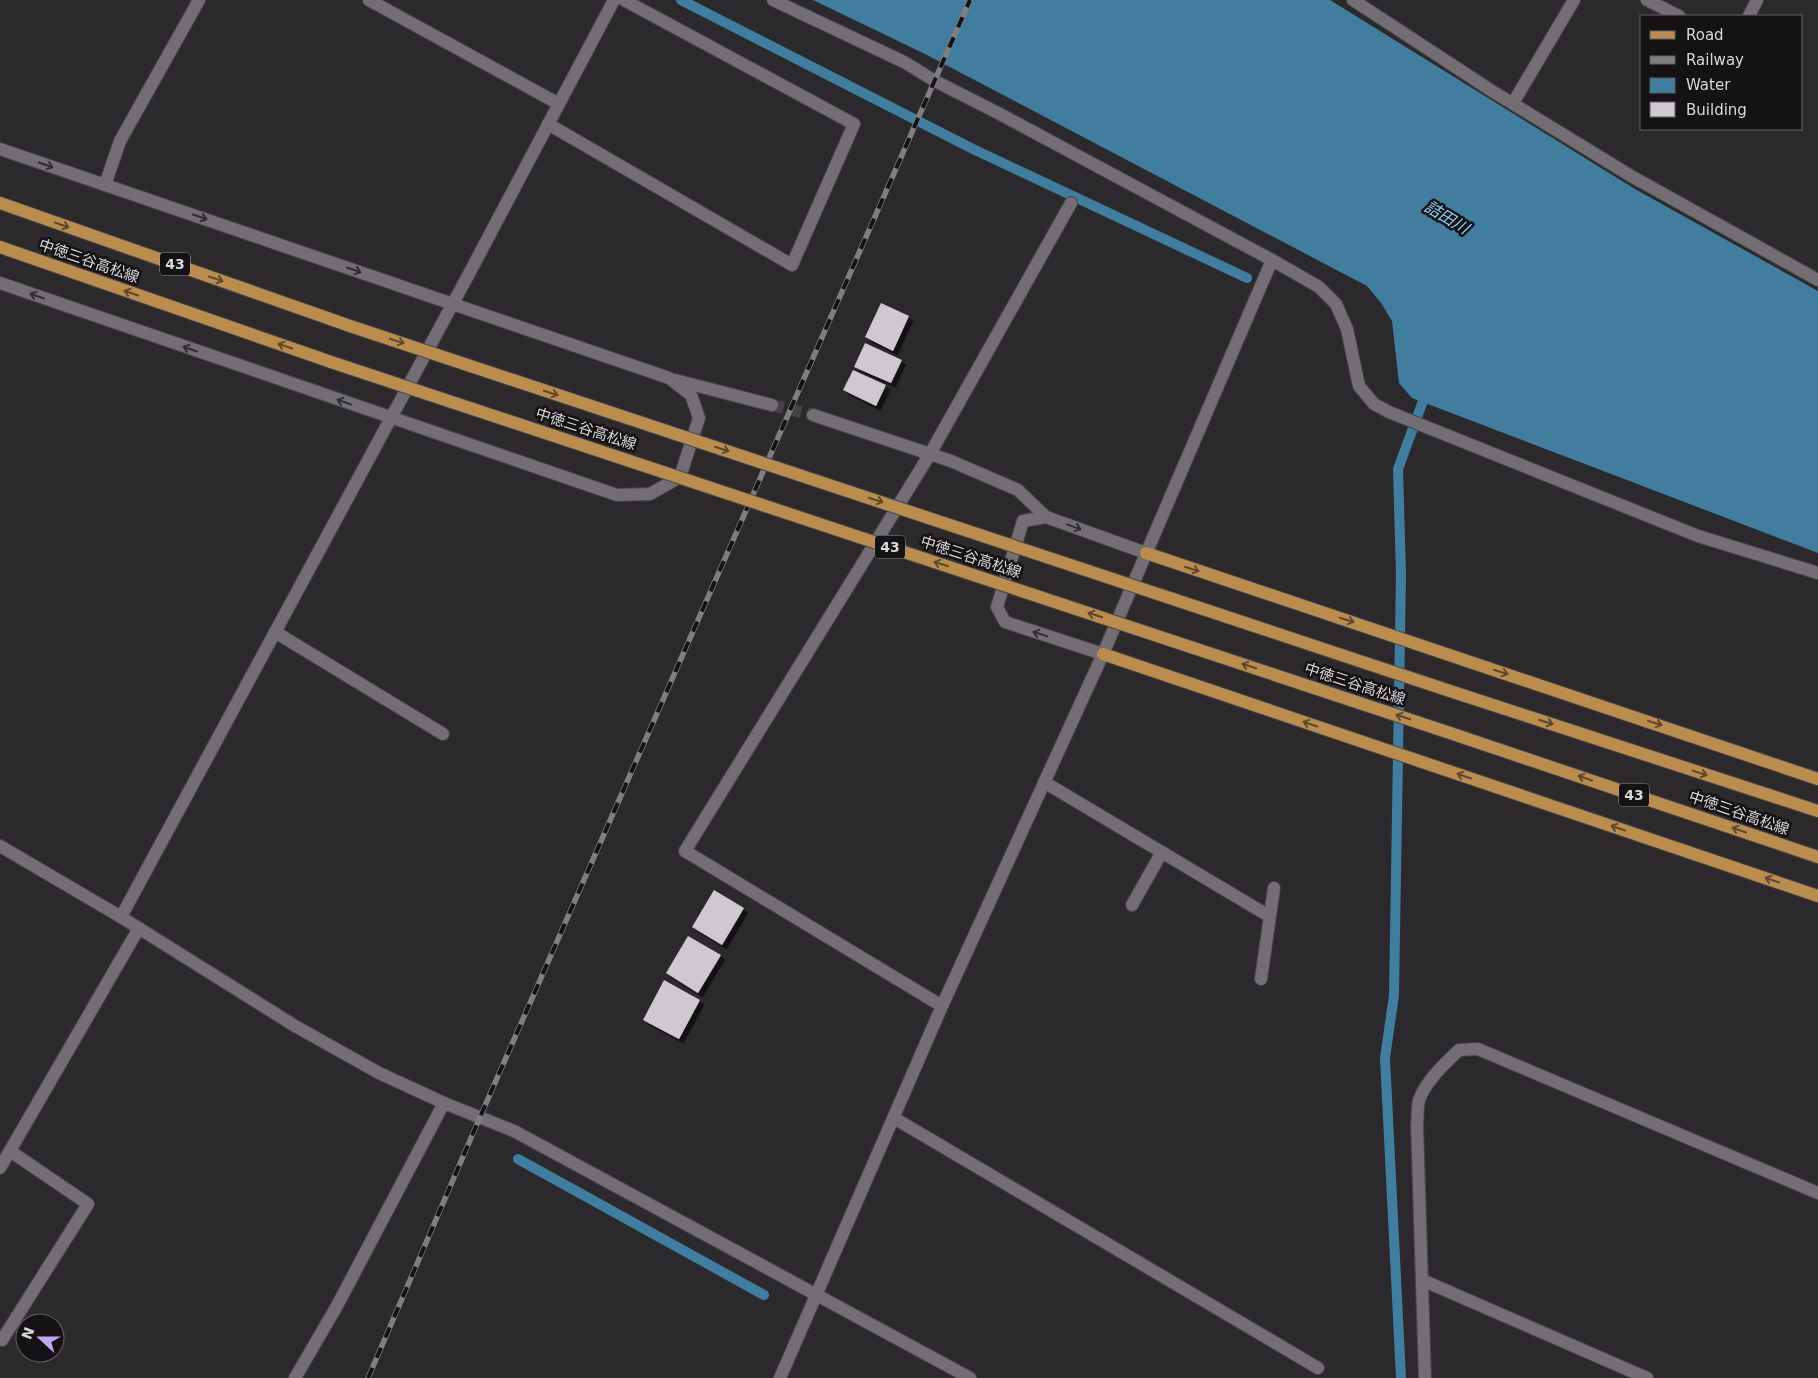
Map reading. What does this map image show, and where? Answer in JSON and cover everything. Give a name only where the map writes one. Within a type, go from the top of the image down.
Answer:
[{"type":"main road","name":"中徳三谷高松線","points":[[0,202],[350,326],[1450,691],[1818,811]]},
{"type":"main road","name":"中徳三谷高松線","points":[[0,247],[331,362],[1818,857]]},
{"type":"main road","points":[[1146,553],[1818,779]]},
{"type":"main road","points":[[1103,654],[1818,896]]},
{"type":"street","points":[[105,185],[120,141],[199,0]]},
{"type":"street","points":[[369,0],[559,104]]},
{"type":"street","points":[[121,917],[453,304],[614,0]]},
{"type":"street","points":[[548,124],[792,265],[854,124],[624,0]]},
{"type":"street","points":[[773,0],[904,62],[934,81],[998,113],[1272,260],[1319,288],[1336,304],[1346,329],[1358,386],[1374,404],[1398,416],[1698,536],[1818,573]]},
{"type":"street","points":[[1353,0],[1631,176],[1818,280]]},
{"type":"street","points":[[1513,103],[1574,0]]},
{"type":"street","points":[[1647,0],[1677,15]]},
{"type":"street","points":[[1750,15],[1757,0]]},
{"type":"street","points":[[0,149],[669,378],[772,404]]},
{"type":"street","points":[[942,1006],[685,851],[930,454],[1071,204]]},
{"type":"street","points":[[780,1378],[942,1006],[1103,654],[1272,260]]},
{"type":"street","points":[[0,283],[618,495],[650,494],[680,477],[699,418],[691,396],[669,378]]},
{"type":"street","points":[[813,415],[951,461],[1018,490],[1046,517],[1146,553]]},
{"type":"street","points":[[1046,517],[1023,520],[997,607],[1005,622],[1103,654]]},
{"type":"street","points":[[275,632],[444,734]]},
{"type":"street","points":[[1044,782],[1269,916]]},
{"type":"street","points":[[0,846],[121,917],[295,1026],[379,1073],[444,1103],[514,1131],[970,1378]]},
{"type":"street","points":[[1132,905],[1162,852]]},
{"type":"street","points":[[1261,978],[1274,888]]},
{"type":"street","points":[[0,1168],[139,928]]},
{"type":"street","points":[[1425,1378],[1417,1125],[1418,1103],[1424,1089],[1446,1062],[1459,1050],[1478,1049],[1818,1193]]},
{"type":"street","points":[[294,1378],[338,1304],[444,1103]]},
{"type":"street","points":[[894,1118],[1318,1368]]},
{"type":"street","points":[[2,1340],[88,1204],[10,1151]]},
{"type":"street","points":[[1422,1280],[1647,1378]]},
{"type":"water","name":"詰田川","points":[[813,0],[1330,0],[1635,189],[1818,291],[1818,553],[1412,398],[1399,383],[1392,321],[1381,303],[1367,286],[925,54]]},
{"type":"building","points":[[881,303],[909,316],[893,351],[865,337]]},
{"type":"building","points":[[865,343],[902,360],[891,383],[854,367]]},
{"type":"building","points":[[853,370],[886,385],[876,406],[843,390]]},
{"type":"building","points":[[714,890],[744,908],[722,945],[692,927]]},
{"type":"building","points":[[688,936],[721,955],[698,993],[666,973]]},
{"type":"building","points":[[664,980],[700,1000],[679,1039],[643,1020]]},
{"type":"waterway","points":[[681,0],[973,149],[1247,278]]},
{"type":"waterway","points":[[1401,1378],[1385,1058],[1394,995],[1401,575],[1398,469],[1427,390]]},
{"type":"waterway","points":[[518,1159],[764,1295]]},
{"type":"tunnel","points":[[772,405],[813,415]]},
{"type":"railway","points":[[368,1378],[480,1117],[970,0]]}]
